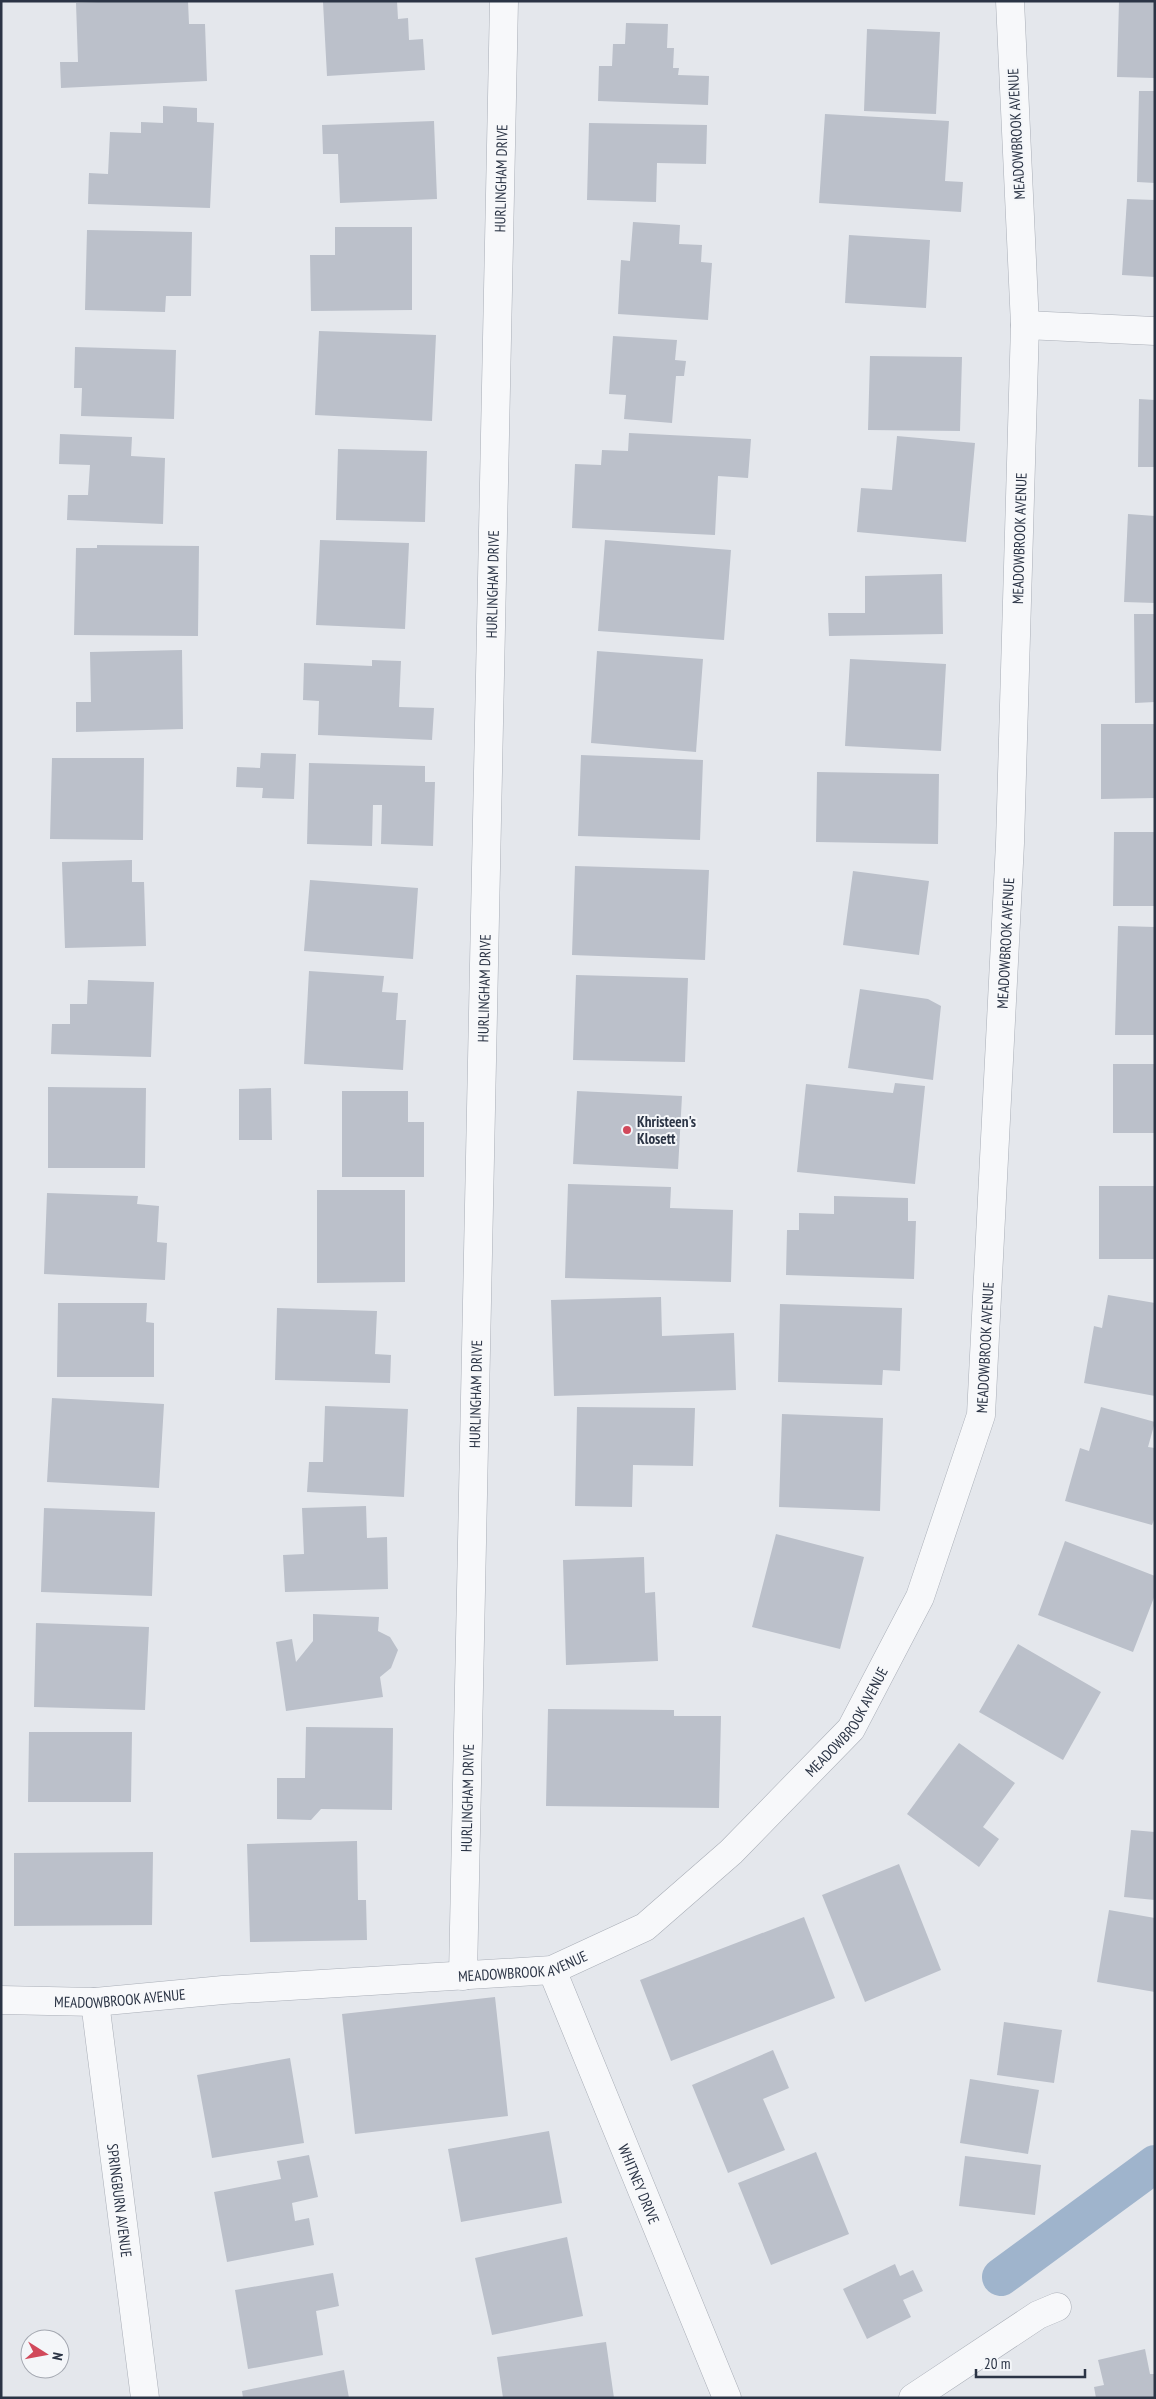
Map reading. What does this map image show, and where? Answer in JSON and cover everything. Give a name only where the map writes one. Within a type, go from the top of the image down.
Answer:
[{"type":"street","name":"HURLINGHAM DRIVE","points":[[463,1976],[504,1]]},
{"type":"street","name":"MEADOWBROOK AVENUE","points":[[1,2000],[95,2002],[222,1990],[552,1970],[645,1927],[731,1852],[851,1730],[920,1597],[981,1415],[1010,843],[1025,325],[1010,1]]},
{"type":"street","points":[[1025,325],[1155,331]]},
{"type":"street","name":"WHITNEY DRIVE","points":[[552,1970],[727,2398]]},
{"type":"street","name":"SPRINGBURN AVENUE","points":[[95,2002],[145,2398]]},
{"type":"street","points":[[913,2398],[1038,2314],[1057,2307]]},
{"type":"building","points":[[188,1],[189,24],[205,24],[207,81],[61,88],[60,62],[78,62],[76,3]]},
{"type":"building","points":[[397,1],[398,19],[408,18],[409,40],[423,39],[425,70],[327,76],[323,2]]},
{"type":"building","points":[[1119,1],[1155,1],[1155,78],[1117,77]]},
{"type":"building","points":[[626,23],[668,24],[667,48],[674,48],[673,68],[679,68],[678,75],[709,76],[708,105],[598,101],[599,66],[612,66],[613,44],[625,44]]},
{"type":"building","points":[[867,29],[940,32],[936,114],[864,111]]},
{"type":"building","points":[[1139,91],[1155,91],[1155,183],[1137,182]]},
{"type":"building","points":[[163,106],[197,108],[197,122],[214,123],[210,208],[88,204],[89,173],[108,174],[110,132],[141,133],[141,122],[163,123]]},
{"type":"building","points":[[825,114],[949,121],[945,181],[963,182],[961,212],[819,203]]},
{"type":"building","points":[[434,121],[437,199],[340,203],[338,154],[323,154],[322,125]]},
{"type":"building","points":[[589,123],[707,125],[706,164],[657,163],[656,202],[587,200]]},
{"type":"building","points":[[1127,199],[1155,200],[1155,277],[1122,275]]},
{"type":"building","points":[[633,222],[680,225],[679,244],[702,245],[701,262],[712,263],[708,320],[618,314],[621,260],[630,261]]},
{"type":"building","points":[[335,227],[412,227],[412,310],[311,311],[310,255],[335,255]]},
{"type":"building","points":[[87,230],[192,232],[191,296],[166,296],[165,312],[85,310]]},
{"type":"building","points":[[849,235],[930,240],[926,308],[845,303]]},
{"type":"building","points":[[319,331],[436,335],[432,421],[315,415]]},
{"type":"building","points":[[613,336],[677,340],[675,360],[686,361],[684,376],[676,376],[672,423],[624,419],[626,395],[609,394]]},
{"type":"building","points":[[75,347],[176,350],[174,419],[81,416],[82,388],[74,388]]},
{"type":"building","points":[[870,356],[962,357],[960,431],[868,430]]},
{"type":"building","points":[[1139,399],[1155,400],[1155,467],[1138,467]]},
{"type":"building","points":[[629,433],[751,439],[748,478],[718,476],[715,535],[572,528],[575,464],[601,465],[602,450],[628,451]]},
{"type":"building","points":[[60,434],[132,437],[131,456],[165,458],[163,524],[67,520],[68,495],[88,495],[90,465],[59,464]]},
{"type":"building","points":[[897,436],[975,443],[966,542],[857,532],[861,488],[892,490]]},
{"type":"building","points":[[338,449],[427,451],[425,522],[336,520]]},
{"type":"building","points":[[1128,514],[1155,516],[1155,603],[1124,602]]},
{"type":"building","points":[[320,540],[409,543],[405,629],[316,625]]},
{"type":"building","points":[[605,540],[731,550],[724,640],[598,631]]},
{"type":"building","points":[[97,545],[199,546],[198,636],[74,635],[76,548],[97,548]]},
{"type":"building","points":[[942,574],[943,634],[829,636],[828,613],[865,613],[865,576]]},
{"type":"building","points":[[1134,614],[1155,614],[1155,702],[1135,703]]},
{"type":"building","points":[[182,650],[183,729],[76,732],[76,702],[91,702],[90,652]]},
{"type":"building","points":[[597,651],[703,659],[696,752],[591,743]]},
{"type":"building","points":[[850,659],[946,664],[941,751],[845,746]]},
{"type":"building","points":[[372,660],[401,661],[399,707],[434,708],[432,740],[318,735],[319,701],[303,700],[304,663],[372,666]]},
{"type":"building","points":[[1101,724],[1155,724],[1155,798],[1101,799]]},
{"type":"building","points":[[261,753],[296,754],[294,799],[262,798],[263,788],[236,787],[237,767],[260,768]]},
{"type":"building","points":[[581,755],[703,760],[700,840],[578,836]]},
{"type":"building","points":[[52,758],[144,758],[143,840],[50,839]]},
{"type":"building","points":[[309,763],[425,766],[425,782],[435,782],[433,846],[381,844],[382,805],[373,805],[372,846],[307,844]]},
{"type":"building","points":[[817,772],[939,774],[938,844],[816,842]]},
{"type":"building","points":[[1114,832],[1155,832],[1155,906],[1113,906]]},
{"type":"building","points":[[132,860],[132,882],[144,882],[146,946],[65,948],[62,862]]},
{"type":"building","points":[[575,866],[709,870],[705,960],[572,955]]},
{"type":"building","points":[[853,871],[929,881],[919,955],[843,945]]},
{"type":"building","points":[[310,880],[418,888],[413,959],[304,951]]},
{"type":"building","points":[[1118,926],[1155,927],[1155,1035],[1115,1035]]},
{"type":"building","points":[[309,971],[384,976],[382,992],[398,993],[396,1020],[406,1020],[403,1070],[304,1064]]},
{"type":"building","points":[[576,975],[688,978],[685,1062],[573,1060]]},
{"type":"building","points":[[88,980],[154,982],[151,1057],[51,1054],[52,1024],[70,1024],[70,1004],[87,1004]]},
{"type":"building","points":[[860,989],[928,999],[941,1006],[933,1080],[848,1068]]},
{"type":"building","points":[[1113,1064],[1155,1064],[1155,1133],[1113,1133]]},
{"type":"building","points":[[895,1083],[925,1086],[915,1184],[797,1172],[806,1084],[893,1093]]},
{"type":"building","points":[[48,1087],[146,1088],[145,1168],[48,1168]]},
{"type":"building","points":[[271,1088],[272,1140],[239,1140],[239,1089]]},
{"type":"building","points":[[342,1091],[408,1091],[408,1122],[424,1122],[424,1177],[342,1177]]},
{"type":"building","name":"Khristeen's Klosett","points":[[577,1091],[682,1096],[678,1169],[573,1164]]},
{"type":"building","points":[[568,1184],[671,1187],[670,1208],[733,1210],[731,1282],[565,1278]]},
{"type":"building","points":[[1099,1186],[1155,1186],[1155,1259],[1099,1259]]},
{"type":"building","points":[[317,1190],[405,1190],[405,1282],[317,1283]]},
{"type":"building","points":[[47,1193],[138,1196],[137,1204],[159,1206],[157,1242],[167,1243],[165,1280],[44,1274]]},
{"type":"building","points":[[834,1196],[908,1198],[908,1221],[916,1221],[914,1279],[786,1275],[787,1230],[799,1230],[799,1213],[834,1214]]},
{"type":"building","points":[[1108,1295],[1155,1303],[1155,1396],[1084,1383],[1094,1326],[1102,1328]]},
{"type":"building","points":[[661,1297],[662,1336],[734,1333],[736,1390],[554,1396],[551,1300]]},
{"type":"building","points":[[58,1303],[147,1303],[146,1322],[154,1323],[154,1377],[57,1377]]},
{"type":"building","points":[[780,1304],[902,1308],[900,1371],[883,1370],[882,1385],[778,1382]]},
{"type":"building","points":[[277,1308],[377,1311],[375,1354],[391,1355],[390,1383],[275,1380]]},
{"type":"building","points":[[52,1398],[164,1404],[159,1488],[47,1482]]},
{"type":"building","points":[[325,1406],[408,1409],[404,1497],[307,1492],[309,1462],[323,1462]]},
{"type":"building","points":[[577,1407],[695,1408],[693,1466],[633,1465],[632,1507],[575,1506]]},
{"type":"building","points":[[1101,1407],[1155,1422],[1148,1447],[1155,1448],[1155,1517],[1152,1525],[1065,1501],[1080,1448],[1089,1451]]},
{"type":"building","points":[[782,1414],[883,1418],[880,1511],[779,1507]]},
{"type":"building","points":[[366,1506],[367,1538],[387,1537],[388,1589],[285,1592],[283,1555],[304,1554],[302,1508]]},
{"type":"building","points":[[44,1508],[155,1512],[152,1596],[41,1592]]},
{"type":"building","points":[[776,1534],[864,1557],[840,1649],[752,1627]]},
{"type":"building","points":[[1065,1541],[1155,1576],[1155,1595],[1133,1652],[1038,1615]]},
{"type":"building","points":[[644,1557],[645,1593],[655,1592],[658,1661],[566,1665],[563,1560]]},
{"type":"building","points":[[313,1614],[379,1617],[378,1631],[390,1637],[398,1650],[391,1668],[380,1677],[383,1697],[286,1711],[276,1642],[292,1639],[296,1662],[313,1641]]},
{"type":"building","points":[[36,1623],[149,1627],[145,1710],[34,1707]]},
{"type":"building","points":[[1018,1644],[1101,1692],[1063,1760],[979,1712]]},
{"type":"building","points":[[548,1709],[674,1710],[674,1716],[721,1716],[719,1808],[546,1806]]},
{"type":"building","points":[[306,1727],[393,1728],[392,1810],[321,1809],[311,1820],[277,1819],[277,1778],[305,1778]]},
{"type":"building","points":[[29,1732],[132,1732],[131,1802],[28,1802]]},
{"type":"building","points":[[959,1743],[1015,1783],[983,1827],[999,1839],[979,1867],[907,1814]]},
{"type":"building","points":[[1131,1830],[1155,1832],[1155,1900],[1124,1897]]},
{"type":"building","points":[[357,1841],[358,1900],[366,1900],[367,1940],[250,1942],[247,1844]]},
{"type":"building","points":[[153,1852],[152,1925],[14,1926],[14,1853]]},
{"type":"building","points":[[899,1864],[941,1970],[865,2002],[822,1895]]},
{"type":"building","points":[[1109,1910],[1155,1918],[1155,1992],[1097,1982]]},
{"type":"building","points":[[804,1917],[835,1998],[671,2061],[640,1980]]},
{"type":"building","points":[[495,1997],[508,2116],[355,2134],[342,2014]]},
{"type":"building","points":[[1004,2022],[1062,2030],[1054,2083],[997,2075]]},
{"type":"building","points":[[773,2050],[789,2088],[763,2099],[785,2150],[728,2173],[692,2085]]},
{"type":"building","points":[[290,2058],[304,2143],[212,2158],[197,2075]]},
{"type":"building","points":[[970,2079],[1039,2090],[1028,2154],[960,2143]]},
{"type":"building","points":[[549,2131],[562,2203],[461,2222],[448,2149]]},
{"type":"building","points":[[816,2152],[849,2234],[771,2265],[738,2183]]},
{"type":"building","points":[[309,2155],[318,2197],[292,2203],[295,2221],[309,2218],[314,2245],[227,2262],[214,2192],[281,2179],[277,2161]]},
{"type":"building","points":[[965,2156],[1041,2165],[1035,2215],[959,2206]]},
{"type":"building","points":[[567,2237],[583,2316],[492,2335],[475,2258]]},
{"type":"building","points":[[895,2264],[900,2276],[913,2270],[923,2291],[903,2300],[911,2317],[867,2339],[843,2289]]},
{"type":"building","points":[[333,2273],[339,2306],[316,2311],[323,2355],[248,2369],[235,2290]]},
{"type":"building","points":[[606,2342],[614,2398],[503,2398],[497,2357]]},
{"type":"building","points":[[1145,2349],[1150,2374],[1155,2374],[1155,2398],[1096,2398],[1094,2387],[1104,2385],[1098,2360]]},
{"type":"building","points":[[344,2370],[349,2398],[243,2398],[242,2391]]},
{"type":"waterway","points":[[1001,2277],[1155,2164]]},
{"type":"place","name":"Khristeen's Klosett","points":[[627,1130]]}]
